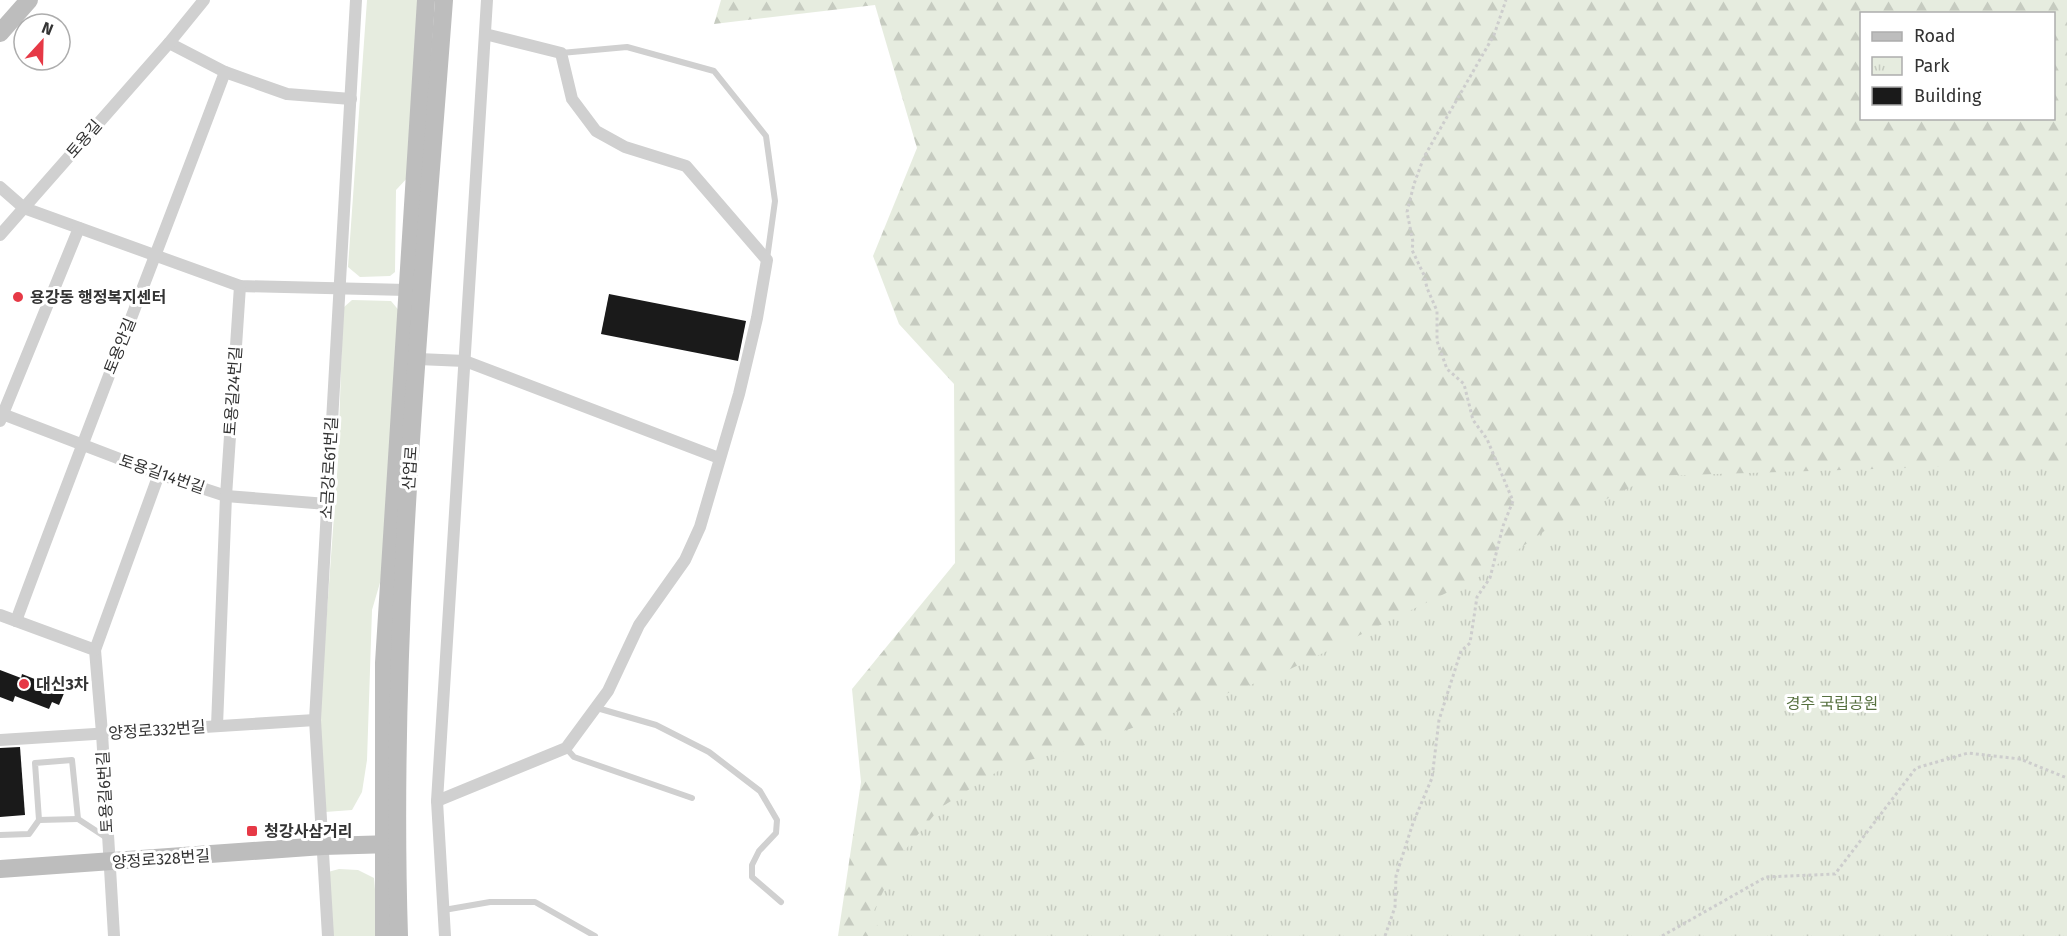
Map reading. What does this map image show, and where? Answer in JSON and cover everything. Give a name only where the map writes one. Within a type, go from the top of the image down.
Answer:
[{"type":"street","points":[[0,33],[29,0]]},
{"type":"street","name":"토용길","points":[[0,235],[204,0]]},
{"type":"street","name":"소금강로61번길","points":[[328,936],[315,720],[356,0]]},
{"type":"street","name":"산업로","points":[[399,936],[389,844],[384,663],[426,0]]},
{"type":"street","name":"산업로","points":[[384,936],[406,528],[444,0]]},
{"type":"street","points":[[445,936],[437,801],[488,0]]},
{"type":"street","points":[[437,801],[566,748],[608,691],[639,625],[685,560],[700,527],[741,383],[757,318],[767,260],[686,166],[625,147],[596,131],[572,99],[561,53],[485,34]]},
{"type":"street","points":[[169,43],[225,72],[287,94],[351,99]]},
{"type":"street","name":"토용안길","points":[[16,621],[81,445],[156,256],[225,72]]},
{"type":"street","points":[[0,187],[24,208],[240,286],[407,290]]},
{"type":"street","name":"토용길14번길","points":[[79,228],[1,416],[226,496],[327,504]]},
{"type":"street","name":"토용길24번길","points":[[217,726],[226,496],[240,286]]},
{"type":"street","points":[[418,359],[465,361],[719,458]]},
{"type":"street","name":"토용길6번길","points":[[114,936],[95,650],[159,474]]},
{"type":"street","points":[[0,615],[95,650]]},
{"type":"street","name":"양정로332번길","points":[[0,740],[315,720]]},
{"type":"street","name":"양정로328번길","points":[[0,869],[322,846],[389,844]]},
{"type":"lane","points":[[561,53],[627,47],[714,71],[766,135],[775,201],[767,260]]},
{"type":"lane","points":[[597,708],[656,725],[709,752],[760,791],[777,820],[777,833],[759,851],[752,865],[752,877],[781,902]]},
{"type":"lane","points":[[566,748],[574,757],[692,798]]},
{"type":"lane","points":[[0,835],[29,834],[39,820],[35,763],[72,760],[78,819]]},
{"type":"lane","points":[[39,820],[78,819],[108,838]]},
{"type":"lane","points":[[443,910],[490,902],[535,902],[595,936]]},
{"type":"path","points":[[1385,936],[1395,907],[1396,876],[1413,823],[1432,778],[1439,720],[1461,651],[1470,643],[1477,597],[1490,578],[1503,526],[1513,501],[1487,439],[1473,420],[1464,384],[1447,369],[1437,341],[1437,311],[1412,250],[1413,242],[1407,212],[1424,157],[1494,35],[1506,0]]},
{"type":"path","points":[[1662,936],[1766,877],[1835,874],[1916,768],[1968,753],[2020,759],[2067,778]]},
{"type":"green space","points":[[367,0],[419,0],[409,176],[396,190],[395,272],[390,276],[360,277],[348,267]]},
{"type":"green space","points":[[721,0],[2067,0],[2067,697],[2028,936],[838,936],[861,782],[852,689],[955,563],[954,384],[899,324],[873,256],[917,148],[875,5],[714,24]]},
{"type":"green space","points":[[352,300],[391,301],[401,313],[384,569],[372,610],[367,760],[362,792],[352,810],[325,812],[319,721],[338,461],[343,308]]},
{"type":"green space","name":"경주 국립공원","points":[[2067,463],[2067,936],[883,936],[872,915],[900,856],[940,808],[1006,766],[1080,747],[1280,674],[1481,576],[1550,527],[1653,476]]},
{"type":"green space","points":[[339,869],[358,870],[374,878],[379,936],[332,936],[328,872]]},
{"type":"building","points":[[609,294],[746,321],[738,361],[601,334]]},
{"type":"building","name":"대신3차","points":[[0,670],[21,678],[22,674],[65,691],[59,705],[52,702],[49,709],[15,696],[13,702],[0,697]]},
{"type":"building","points":[[20,747],[25,815],[0,817],[0,748]]},
{"type":"place","name":"용강동 행정복지센터","points":[[18,297]]},
{"type":"place","name":"대신3차","points":[[24,684]]},
{"type":"place","name":"청강사삼거리","points":[[252,831]]}]
